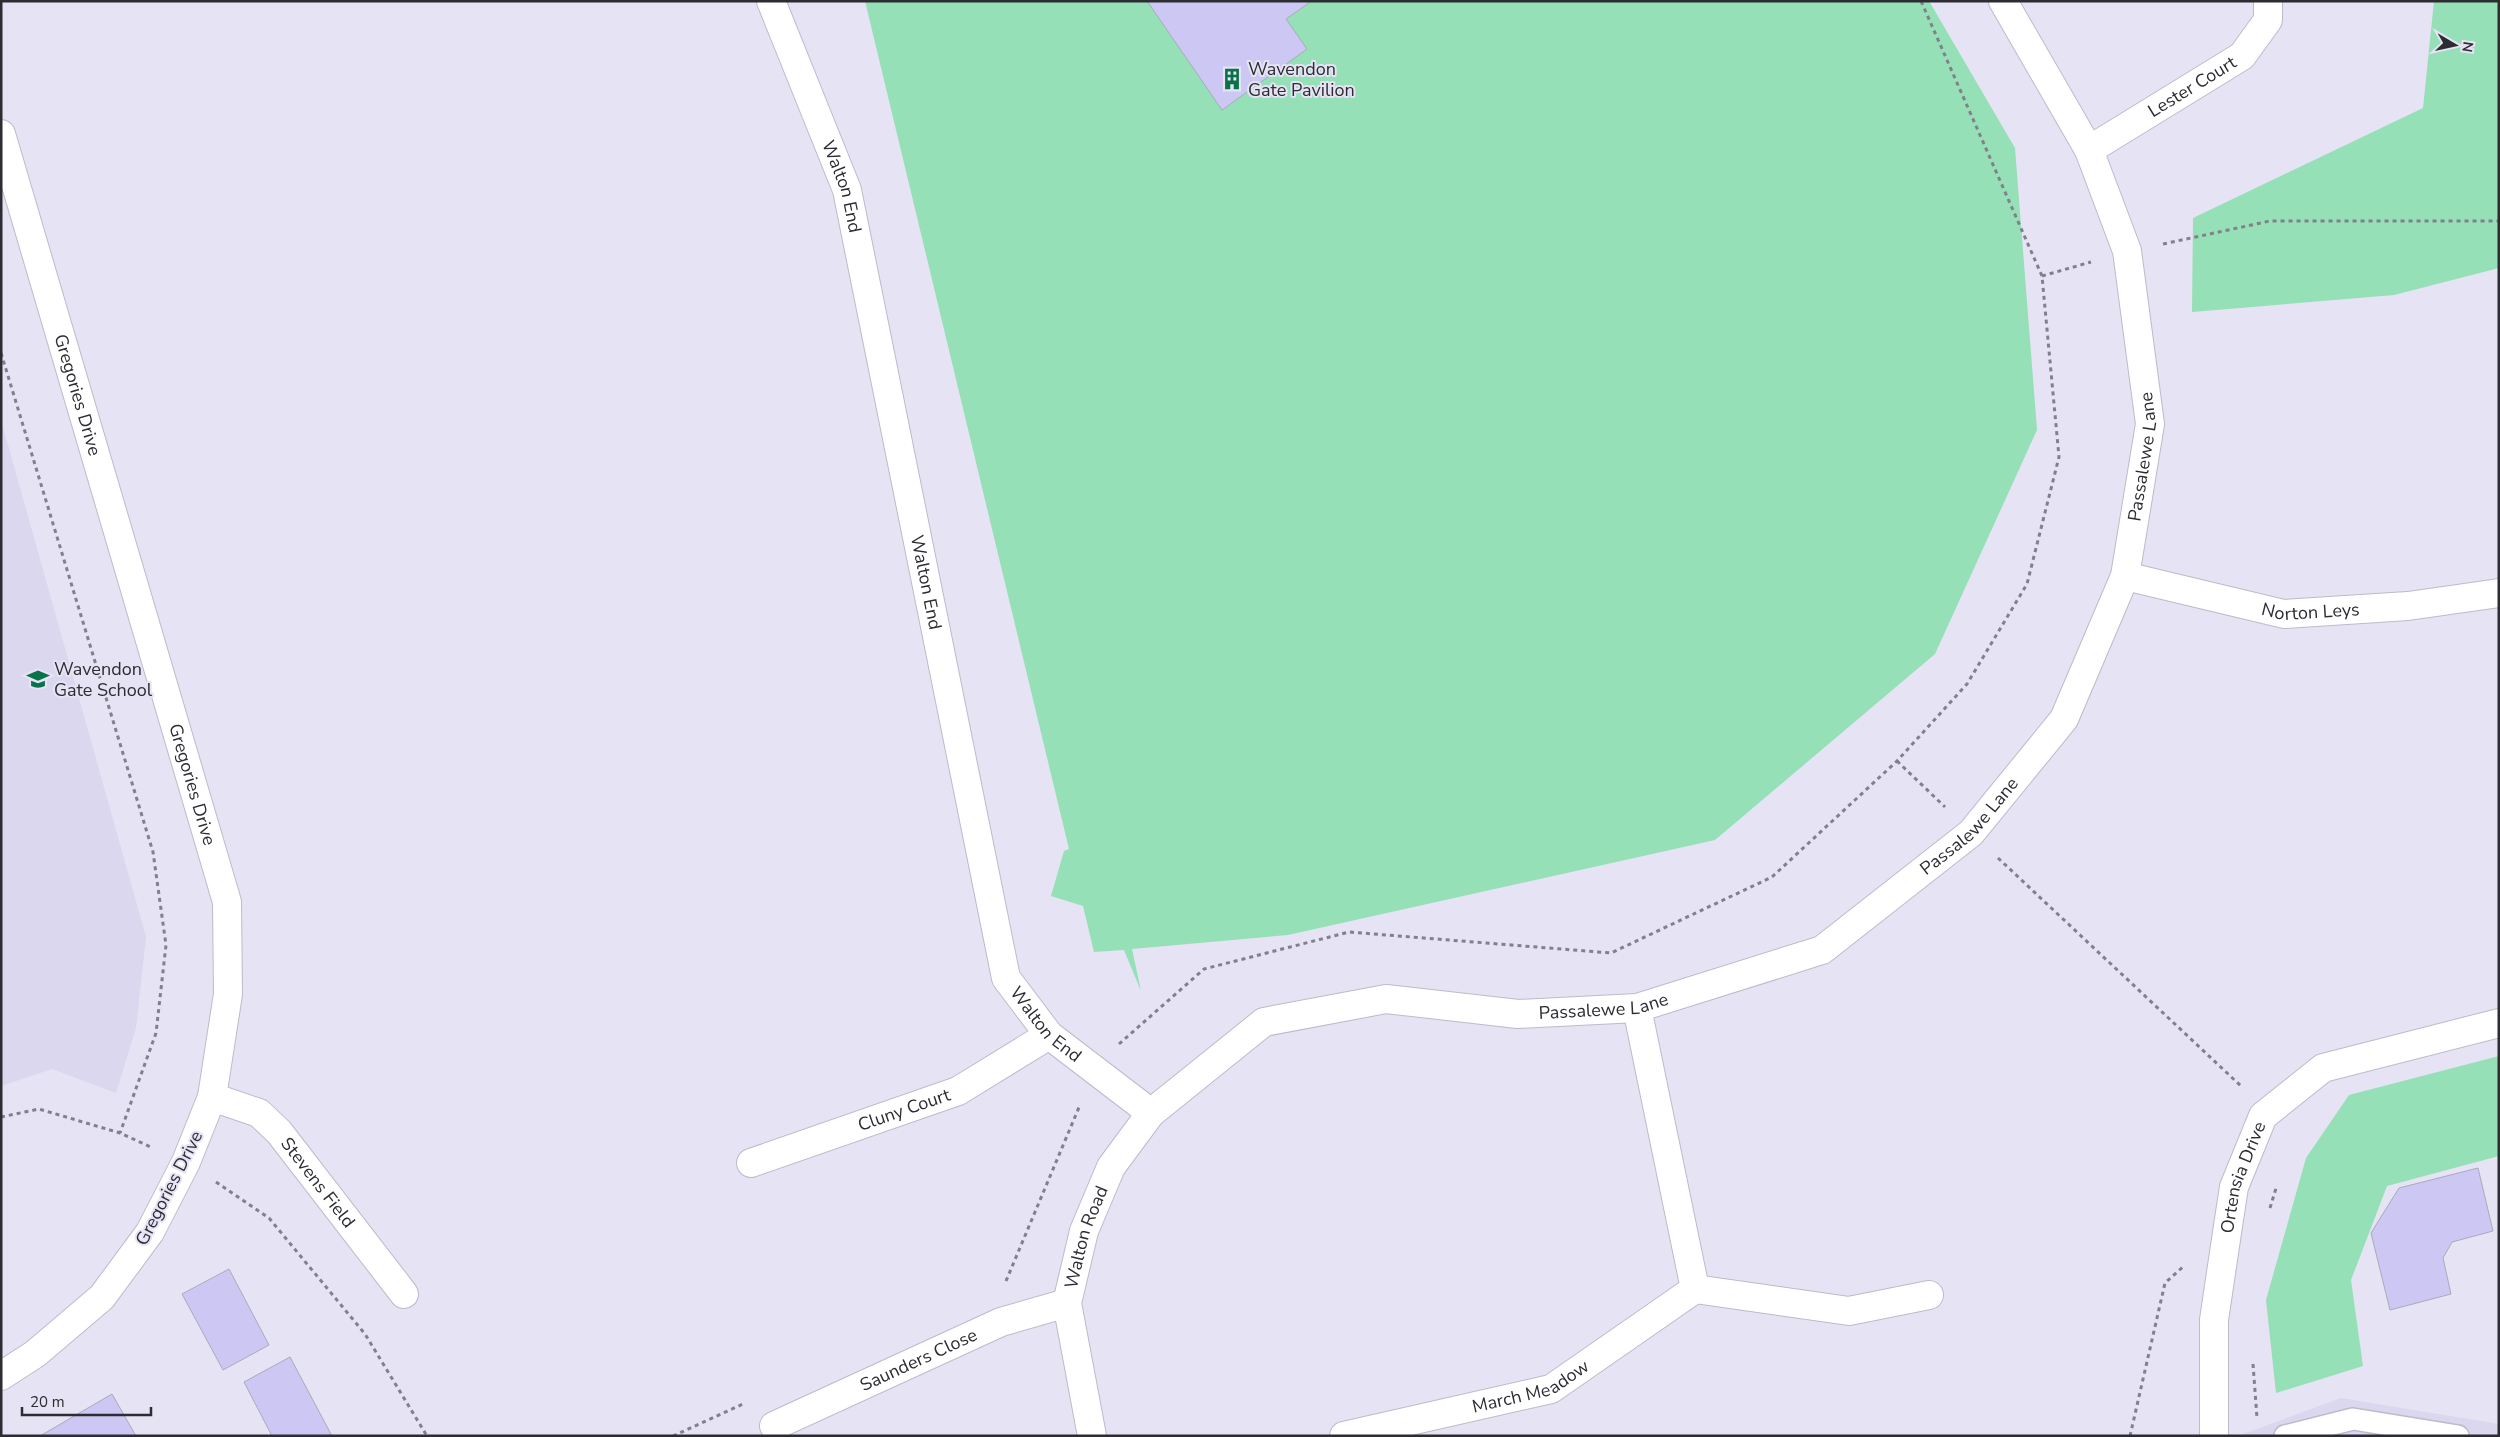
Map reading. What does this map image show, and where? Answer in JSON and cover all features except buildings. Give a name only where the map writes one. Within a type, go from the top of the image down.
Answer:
[{"type":"street","name":"Walton End","points":[[771,1],[847,190],[1006,978],[1049,1035],[1151,1112]]},
{"type":"street","name":"Passalewe Lane","points":[[1151,1112],[1264,1022],[1386,999],[1518,1014],[1637,1008],[1822,950],[1972,833],[2064,719],[2124,576],[2150,424],[2128,251],[2089,150],[2003,1]]},
{"type":"street","name":"Lester Court","points":[[2089,150],[2242,56],[2268,20],[2268,1]]},
{"type":"street","name":"Gregories Drive","points":[[1,134],[227,902],[228,994],[212,1097],[186,1162],[150,1232],[102,1297],[35,1354],[1,1376]]},
{"type":"street","name":"Norton Leys","points":[[2124,576],[2284,614],[2408,606],[2499,593]]},
{"type":"street","points":[[1637,1008],[1695,1289],[1849,1311],[1929,1295]]},
{"type":"street","name":"Ortensia Drive","points":[[2214,1436],[2214,1320],[2225,1245],[2234,1187],[2263,1116],[2323,1068],[2499,1023]]},
{"type":"street","name":"Cluny Court","points":[[750,1163],[958,1091],[1049,1035]]},
{"type":"street","name":"Stevens Field","points":[[212,1097],[259,1113],[279,1132],[404,1294]]},
{"type":"street","name":"Walton Road","points":[[1092,1436],[1067,1303],[1084,1231],[1111,1167],[1151,1112]]},
{"type":"street","name":"March Meadow","points":[[1344,1436],[1551,1390],[1695,1289]]},
{"type":"street","name":"Saunders Close","points":[[774,1426],[1001,1322],[1067,1303]]},
{"type":"lane","points":[[2285,1436],[2353,1419],[2458,1436]]},
{"type":"path","points":[[1004,1286],[1095,1068],[1139,1024],[1204,969],[1349,932],[1611,953],[1772,877],[1897,761],[1967,684],[2027,584],[2059,457],[2042,276],[1921,1]]},
{"type":"path","points":[[2042,276],[2128,251],[2270,221],[2499,221]]},
{"type":"path","points":[[1,353],[153,852],[166,945],[162,984],[156,1033],[120,1133]]},
{"type":"path","points":[[1897,761],[2245,1090],[2263,1116]]},
{"type":"path","points":[[1,1117],[39,1109],[120,1133],[186,1162],[269,1218],[365,1334],[426,1436]]},
{"type":"path","points":[[2268,1216],[2278,1182]]},
{"type":"path","points":[[2130,1436],[2165,1283],[2186,1264]]},
{"type":"path","points":[[2253,1361],[2257,1426]]},
{"type":"path","points":[[673,1436],[745,1404]]},
{"type":"shaded area","name":"Wavendon Gate School","points":[[1,420],[146,937],[136,1028],[116,1093],[52,1069],[1,1086]]},
{"type":"shaded area","points":[[2341,1398],[2499,1424],[2499,1436],[2238,1436]]},
{"type":"green space","points":[[865,1],[1929,1],[2015,148],[2037,430],[1935,654],[1715,840],[1288,935],[1132,949],[1141,991],[1124,950],[1094,952],[1083,906],[1051,896],[1064,851],[1069,849]]},
{"type":"green space","points":[[2434,1],[2499,1],[2499,268],[2394,295],[2192,312],[2193,218],[2423,108]]},
{"type":"green space","points":[[2499,1056],[2499,1156],[2387,1186],[2351,1280],[2363,1366],[2276,1393],[2266,1300],[2306,1158],[2349,1095]]},
{"type":"place","name":"Wavendon Gate Pavilion","points":[[1232,79]]},
{"type":"place","name":"Wavendon Gate School","points":[[38,679]]}]
